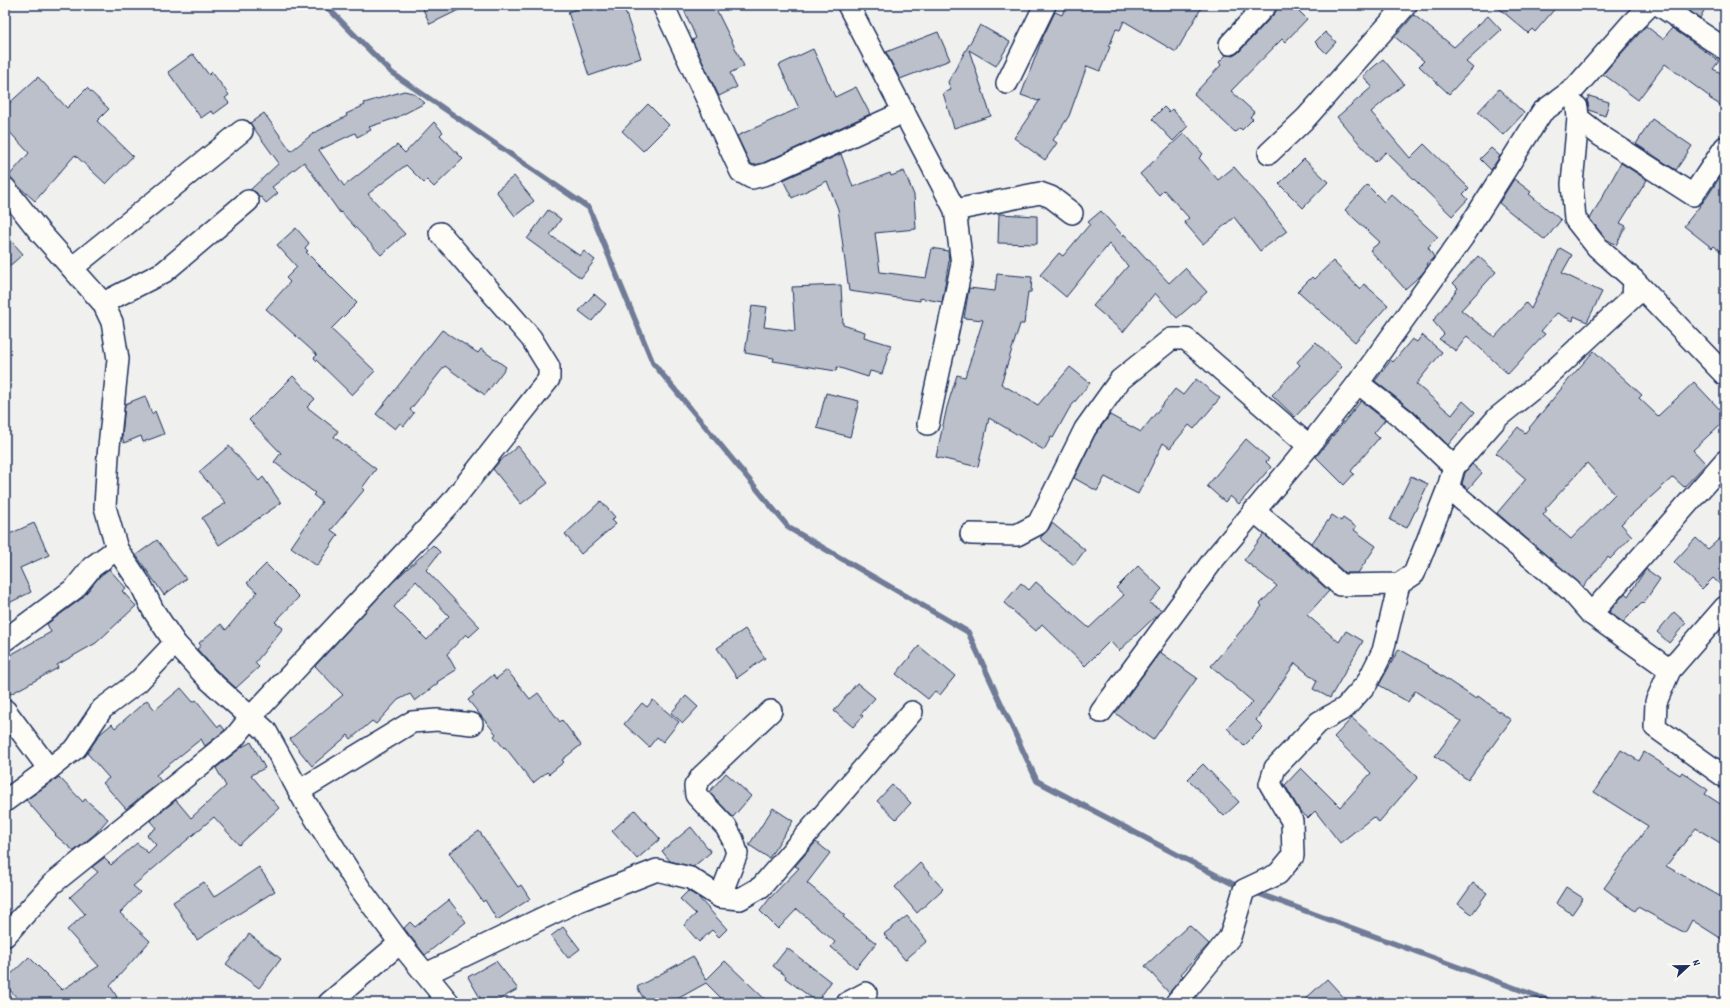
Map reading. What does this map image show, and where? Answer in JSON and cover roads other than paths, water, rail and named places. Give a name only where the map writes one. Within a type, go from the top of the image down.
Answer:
[{"type":"street","points":[[663,5],[741,172],[752,178],[767,174],[904,112]]},
{"type":"street","points":[[848,5],[954,210],[962,264],[928,424]]},
{"type":"street","points":[[1007,83],[1045,5]]},
{"type":"street","points":[[1230,44],[1266,5]]},
{"type":"street","points":[[1269,153],[1306,118],[1406,5]]},
{"type":"street","points":[[1101,712],[1214,559],[1309,446],[1358,383],[1463,237],[1542,112],[1575,88],[1631,24],[1650,5]]},
{"type":"street","points":[[1658,5],[1725,49]]},
{"type":"street","points":[[1575,88],[1578,118],[1572,184],[1575,219],[1597,247],[1634,280],[1725,375]]},
{"type":"street","points":[[1578,118],[1601,136],[1693,196],[1725,147]]},
{"type":"street","points":[[72,268],[242,131]]},
{"type":"street","points":[[5,188],[39,231],[103,303],[112,322],[118,359],[108,456],[105,507],[117,549],[141,585],[153,610],[175,643],[208,679],[266,731],[299,791],[359,887],[400,943],[449,1003]]},
{"type":"street","points":[[954,210],[1040,194],[1051,197],[1072,213]]},
{"type":"street","points":[[103,303],[164,272],[248,201]]},
{"type":"street","points":[[5,936],[52,884],[234,738],[251,717],[451,503],[549,379],[549,367],[531,338],[440,233]]},
{"type":"street","points":[[1254,511],[1312,559],[1340,586],[1399,584],[1414,574],[1448,488],[1454,467],[1498,417],[1539,384],[1633,297],[1634,280]]},
{"type":"street","points":[[970,534],[1017,535],[1038,524],[1085,429],[1120,380],[1171,339],[1186,339],[1309,446]]},
{"type":"street","points":[[1358,383],[1405,420],[1454,467]]},
{"type":"street","points":[[1591,614],[1725,461]]},
{"type":"street","points":[[1448,488],[1570,590],[1591,614],[1670,670]]},
{"type":"street","points":[[5,640],[74,589],[92,567],[117,549]]},
{"type":"street","points":[[1176,1003],[1230,937],[1244,890],[1278,874],[1293,856],[1292,820],[1270,784],[1275,768],[1319,722],[1344,708],[1367,683],[1383,651],[1399,584]]},
{"type":"street","points":[[1725,606],[1670,670],[1656,702],[1655,727],[1725,777]]},
{"type":"street","points":[[5,801],[76,748],[102,709],[138,682],[175,643]]},
{"type":"street","points":[[5,710],[48,769]]},
{"type":"street","points":[[720,897],[736,853],[733,840],[726,827],[696,796],[695,786],[702,776],[770,710]]},
{"type":"street","points":[[426,974],[578,901],[657,870],[690,878],[720,897],[740,899],[761,887],[912,712]]},
{"type":"street","points":[[299,791],[412,722],[437,720],[472,724]]},
{"type":"street","points":[[329,1003],[400,943]]},
{"type":"street","points":[[847,1003],[866,993]]},
{"type":"waterway","points":[[325,5],[392,73],[589,208],[653,363],[789,528],[968,632],[1037,781],[1231,883],[1242,887]]},
{"type":"waterway","points":[[1254,892],[1556,1003]]}]
